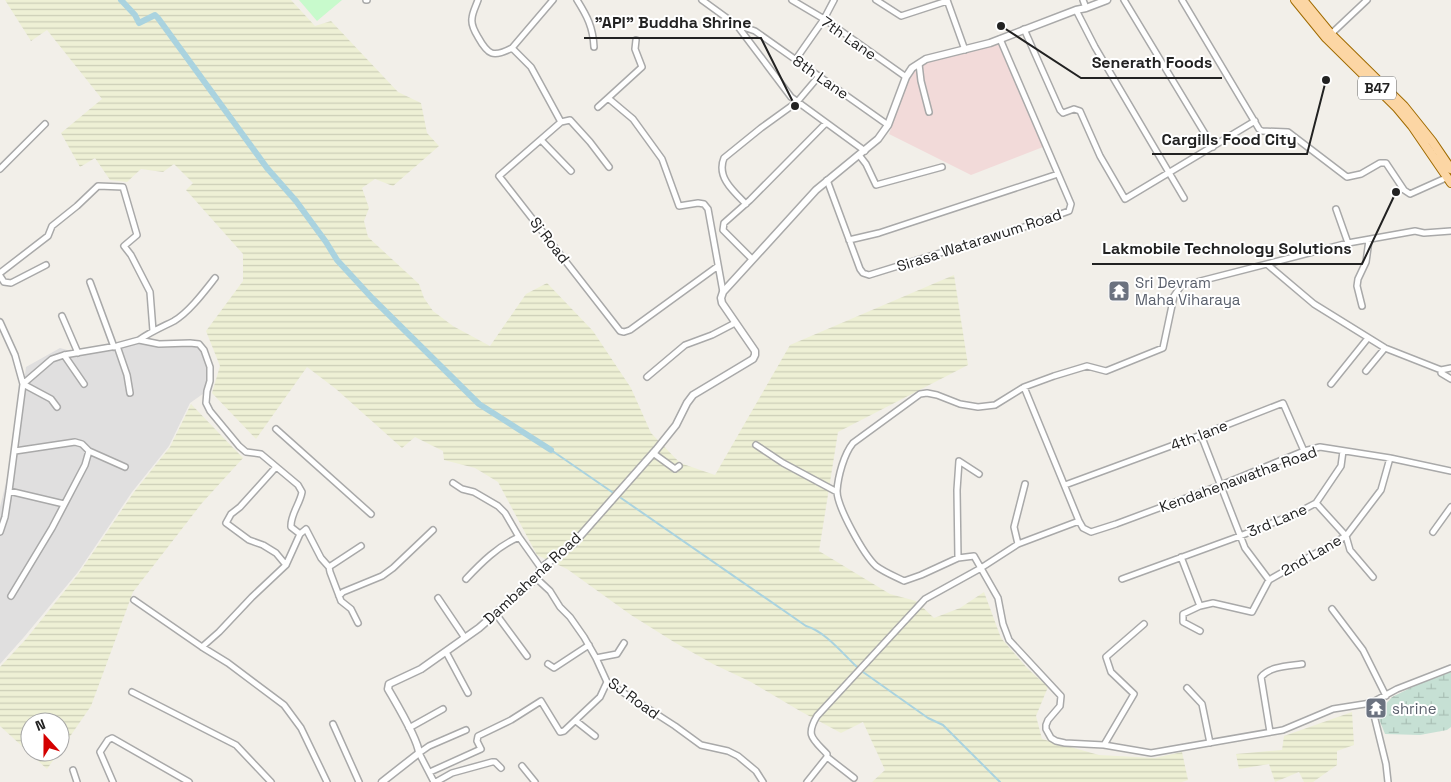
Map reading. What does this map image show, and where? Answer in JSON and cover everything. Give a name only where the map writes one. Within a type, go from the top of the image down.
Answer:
[{"type":"main road","name":"B47","points":[[1295,0],[1326,38],[1397,108],[1412,126],[1449,180]]},
{"type":"main road","name":"B47","points":[[1303,0],[1331,34],[1404,106],[1432,141],[1451,170]]},
{"type":"street","points":[[478,0],[471,20],[485,50],[494,54],[503,53],[512,48],[553,0]]},
{"type":"street","points":[[576,0],[594,34],[594,47]]},
{"type":"street","name":"8th Lane","points":[[702,0],[735,24],[755,32],[796,59],[888,125]]},
{"type":"street","name":"7th Lane","points":[[792,0],[906,77]]},
{"type":"street","points":[[796,59],[824,20],[834,0]]},
{"type":"street","points":[[876,0],[902,16],[947,0],[965,50]]},
{"type":"street","points":[[1083,0],[1086,8]]},
{"type":"street","points":[[646,377],[685,345],[735,324],[722,303],[723,292],[816,190],[878,139],[888,125],[906,77],[912,68],[926,59],[990,43],[1107,0]]},
{"type":"street","points":[[1124,0],[1213,147]]},
{"type":"street","points":[[1182,0],[1259,129],[1262,131],[1288,132],[1347,177],[1361,174],[1380,163],[1386,163],[1404,190],[1410,194],[1449,180]]},
{"type":"street","points":[[1331,34],[1367,0]]},
{"type":"street","points":[[1076,10],[1095,47],[1184,198]]},
{"type":"street","points":[[735,24],[797,102],[865,151]]},
{"type":"street","points":[[1024,29],[1060,110],[1064,113],[1074,109],[1080,111],[1100,156],[1125,198],[1255,121]]},
{"type":"street","name":"Sirasa Watarawum Road","points":[[827,180],[860,269],[869,275],[1070,211],[1071,204],[1000,38]]},
{"type":"street","points":[[598,107],[642,67],[635,49],[636,40]]},
{"type":"street","points":[[512,48],[531,67],[561,122],[570,120],[590,142],[608,167]]},
{"type":"street","points":[[919,64],[921,81],[929,112]]},
{"type":"street","points":[[746,204],[729,188],[724,178],[722,164],[724,158],[797,102],[819,76]]},
{"type":"street","points":[[608,98],[633,119],[662,159],[679,206],[698,203],[704,204],[708,209],[723,292]]},
{"type":"street","name":"Sj Road","points":[[561,122],[499,176],[620,330],[624,332],[630,330],[718,266]]},
{"type":"street","points":[[752,259],[723,230],[724,222],[746,204],[826,123]]},
{"type":"street","points":[[0,170],[45,124]]},
{"type":"street","points":[[541,140],[571,171]]},
{"type":"street","points":[[859,155],[866,164],[876,185],[942,167]]},
{"type":"street","points":[[850,240],[888,230],[1058,174]]},
{"type":"street","points":[[46,265],[11,283],[4,282],[0,274],[48,236],[52,226],[98,186],[123,187],[137,235],[124,246],[131,255],[150,292],[153,331]]},
{"type":"street","points":[[1336,209],[1348,243]]},
{"type":"street","points":[[1451,231],[1415,232],[1348,243],[1181,286],[1174,296],[1163,348],[1106,371],[1087,366],[1024,387],[995,405],[978,407],[960,404],[937,395],[920,394],[853,443],[847,450],[837,492],[855,535],[870,559],[878,568],[904,581],[958,558],[974,556],[998,598],[1003,624],[1009,640],[1061,696],[1060,706],[1046,725],[1051,738],[1056,741],[1104,745],[1152,753],[1283,730],[1333,709],[1371,704],[1397,689],[1451,668]]},
{"type":"street","points":[[1362,306],[1357,286],[1358,279],[1366,262],[1369,240]]},
{"type":"street","points":[[1268,265],[1314,304],[1385,348],[1441,370],[1451,368]]},
{"type":"street","points":[[24,384],[52,359],[64,355],[115,347],[139,340],[176,320],[198,299],[215,278]]},
{"type":"street","points":[[90,282],[127,376],[130,392]]},
{"type":"street","points":[[62,316],[78,353]]},
{"type":"street","points":[[0,322],[15,355],[24,384],[5,517],[0,532]]},
{"type":"street","name":"Dambahena Road","points":[[419,753],[419,748],[388,689],[389,684],[421,669],[496,614],[536,578],[540,568],[572,544],[676,425],[687,402],[693,395],[753,358],[755,355],[754,351],[735,324]]},
{"type":"street","points":[[1330,384],[1368,338]]},
{"type":"street","points":[[139,340],[159,344],[195,342],[201,346],[210,367],[210,380],[206,391],[206,403],[210,411],[246,452],[260,452],[298,485],[302,492],[301,500],[290,521],[291,527],[300,534]]},
{"type":"street","points":[[1366,371],[1385,348]]},
{"type":"street","points":[[64,355],[84,384]]},
{"type":"street","points":[[1441,370],[1441,373],[1451,379]]},
{"type":"street","points":[[24,384],[51,399],[57,407]]},
{"type":"street","points":[[854,778],[826,757],[827,754],[812,738],[810,733],[811,725],[817,716],[925,600],[982,568],[1018,544],[1079,521],[1024,387]]},
{"type":"street","name":"4th lane","points":[[1065,485],[1283,403],[1304,451]]},
{"type":"street","points":[[276,429],[371,514]]},
{"type":"street","points":[[1201,435],[1245,548],[1269,580]]},
{"type":"street","points":[[15,451],[75,442],[82,444],[88,451],[125,467]]},
{"type":"street","points":[[756,445],[783,463],[837,492]]},
{"type":"street","name":"Kendahenawatha Road","points":[[1079,521],[1083,528],[1091,532],[1221,486],[1320,446],[1390,458],[1451,472]]},
{"type":"street","points":[[11,596],[52,528],[84,465],[88,451]]},
{"type":"street","name":"3rd Lane","points":[[1122,579],[1240,536],[1297,513],[1316,502],[1341,466],[1343,451]]},
{"type":"street","points":[[653,453],[675,470],[679,466]]},
{"type":"street","name":"2nd Lane","points":[[1200,606],[1213,603],[1252,612],[1269,580],[1346,536],[1381,490],[1390,458]]},
{"type":"street","points":[[958,558],[957,490],[959,461],[980,474]]},
{"type":"street","points":[[276,467],[240,507],[231,514],[226,523],[249,540],[263,545],[276,553],[286,565]]},
{"type":"street","points":[[453,483],[462,489],[474,492],[498,506],[505,513],[540,568]]},
{"type":"street","points":[[1018,544],[1014,527],[1025,484]]},
{"type":"street","points":[[9,491],[64,504]]},
{"type":"street","points":[[1316,502],[1346,536],[1350,550],[1373,577]]},
{"type":"street","points":[[1433,532],[1451,507]]},
{"type":"street","points":[[202,647],[219,632],[252,596],[286,565],[300,534],[306,529],[321,558],[329,567],[341,601],[351,609],[358,623]]},
{"type":"street","points":[[339,596],[343,592],[382,576],[433,530]]},
{"type":"street","points":[[466,580],[484,560],[519,537]]},
{"type":"street","points":[[329,567],[361,546]]},
{"type":"street","points":[[1181,557],[1200,606],[1183,614],[1183,622],[1200,630]]},
{"type":"street","name":"SJ Road","points":[[536,578],[550,591],[560,607],[570,617],[596,658],[607,682],[701,744],[728,750],[738,756],[756,770],[763,782]]},
{"type":"street","points":[[438,598],[465,638]]},
{"type":"street","points":[[134,600],[228,663],[284,704],[301,728],[327,782]]},
{"type":"street","points":[[1332,609],[1363,650],[1386,696]]},
{"type":"street","points":[[496,614],[528,656]]},
{"type":"street","points":[[1104,745],[1134,694],[1111,672],[1106,657],[1144,624]]},
{"type":"street","points":[[596,658],[617,654],[624,643]]},
{"type":"street","points":[[548,664],[554,668],[589,646]]},
{"type":"street","points":[[446,652],[468,693]]},
{"type":"street","points":[[1270,732],[1261,677],[1271,670],[1302,664]]},
{"type":"street","points":[[430,772],[481,749],[477,741],[478,736],[511,720],[541,701],[560,732],[564,731],[600,697],[607,682]]},
{"type":"street","points":[[1187,688],[1202,704],[1210,743]]},
{"type":"street","points":[[132,692],[236,745],[271,782]]},
{"type":"street","points":[[1371,704],[1386,764],[1388,782]]},
{"type":"street","points":[[409,728],[443,710]]},
{"type":"street","points":[[576,721],[595,736]]},
{"type":"street","points":[[333,724],[360,782]]},
{"type":"street","points":[[382,782],[429,746],[466,730]]},
{"type":"street","points":[[113,782],[100,752],[108,740],[112,738],[189,782]]},
{"type":"street","points":[[419,753],[435,782],[452,773],[492,762],[495,762],[501,768]]},
{"type":"street","points":[[807,782],[826,757]]},
{"type":"street","points":[[522,766],[535,782]]},
{"type":"street","points":[[73,770],[77,782]]},
{"type":"shaded area","points":[[999,40],[1043,147],[971,175],[889,134],[910,76],[927,60]]},
{"type":"shaded area","points":[[139,340],[154,343],[199,344],[210,367],[207,391],[190,403],[169,446],[132,492],[78,572],[0,664],[0,507],[16,442],[26,367],[60,348],[78,353]]},
{"type":"green space","points":[[5,0],[291,0],[315,26],[331,21],[398,92],[421,103],[427,133],[439,146],[393,186],[375,179],[362,188],[369,208],[364,221],[368,237],[419,284],[424,298],[433,311],[453,326],[490,346],[526,294],[547,283],[593,331],[631,388],[651,433],[680,463],[715,475],[790,345],[954,275],[968,365],[838,432],[819,551],[890,594],[916,601],[934,618],[960,608],[984,592],[1001,638],[1027,668],[1048,687],[1036,716],[1042,739],[1099,755],[1155,758],[1182,752],[1188,780],[1182,782],[872,782],[885,770],[863,722],[841,733],[751,682],[713,664],[674,642],[631,615],[567,569],[537,555],[498,482],[475,468],[444,460],[443,451],[415,437],[402,448],[336,389],[307,367],[256,439],[212,393],[220,366],[206,331],[243,281],[243,254],[186,190],[193,183],[174,164],[163,172],[141,169],[127,182],[110,180],[95,158],[80,167],[61,133],[102,99],[47,30],[31,41]]},
{"type":"green space","points":[[299,0],[342,0],[317,21]]},
{"type":"green space","points":[[191,404],[243,458],[202,503],[133,592],[91,706],[70,736],[70,712],[20,712],[20,744],[0,726],[0,667],[26,639],[79,573],[134,492],[170,447]]},
{"type":"green space","points":[[1451,668],[1451,727],[1447,730],[1420,735],[1385,734],[1377,714],[1392,697]]},
{"type":"green space","points":[[1352,712],[1354,745],[1337,751],[1337,765],[1313,782],[1304,782],[1299,772],[1275,782],[1269,764],[1239,769],[1236,754],[1282,750],[1284,736]]},
{"type":"green space","points":[[39,762],[52,762],[47,769]]},
{"type":"waterway","points":[[121,0],[135,15],[139,23],[155,15],[158,18],[267,168],[296,201],[337,260],[372,298],[479,404],[551,450]]},
{"type":"waterway","points":[[551,450],[612,492]]},
{"type":"waterway","points":[[621,498],[806,626],[820,633],[857,667]]},
{"type":"waterway","points":[[863,672],[928,718],[943,725],[1000,782]]},
{"type":"place","name":"Senerath Foods","points":[[1001,26]]},
{"type":"place","name":"Cargills Food City","points":[[1326,80]]},
{"type":"place","name":"\"API\" Buddha Shrine","points":[[795,106]]},
{"type":"place","name":"Lakmobile Technology Solutions","points":[[1396,192]]},
{"type":"place","name":"Sri Devram Maha Viharaya","points":[[1119,291]]},
{"type":"place","name":"shrine","points":[[1376,708]]}]
